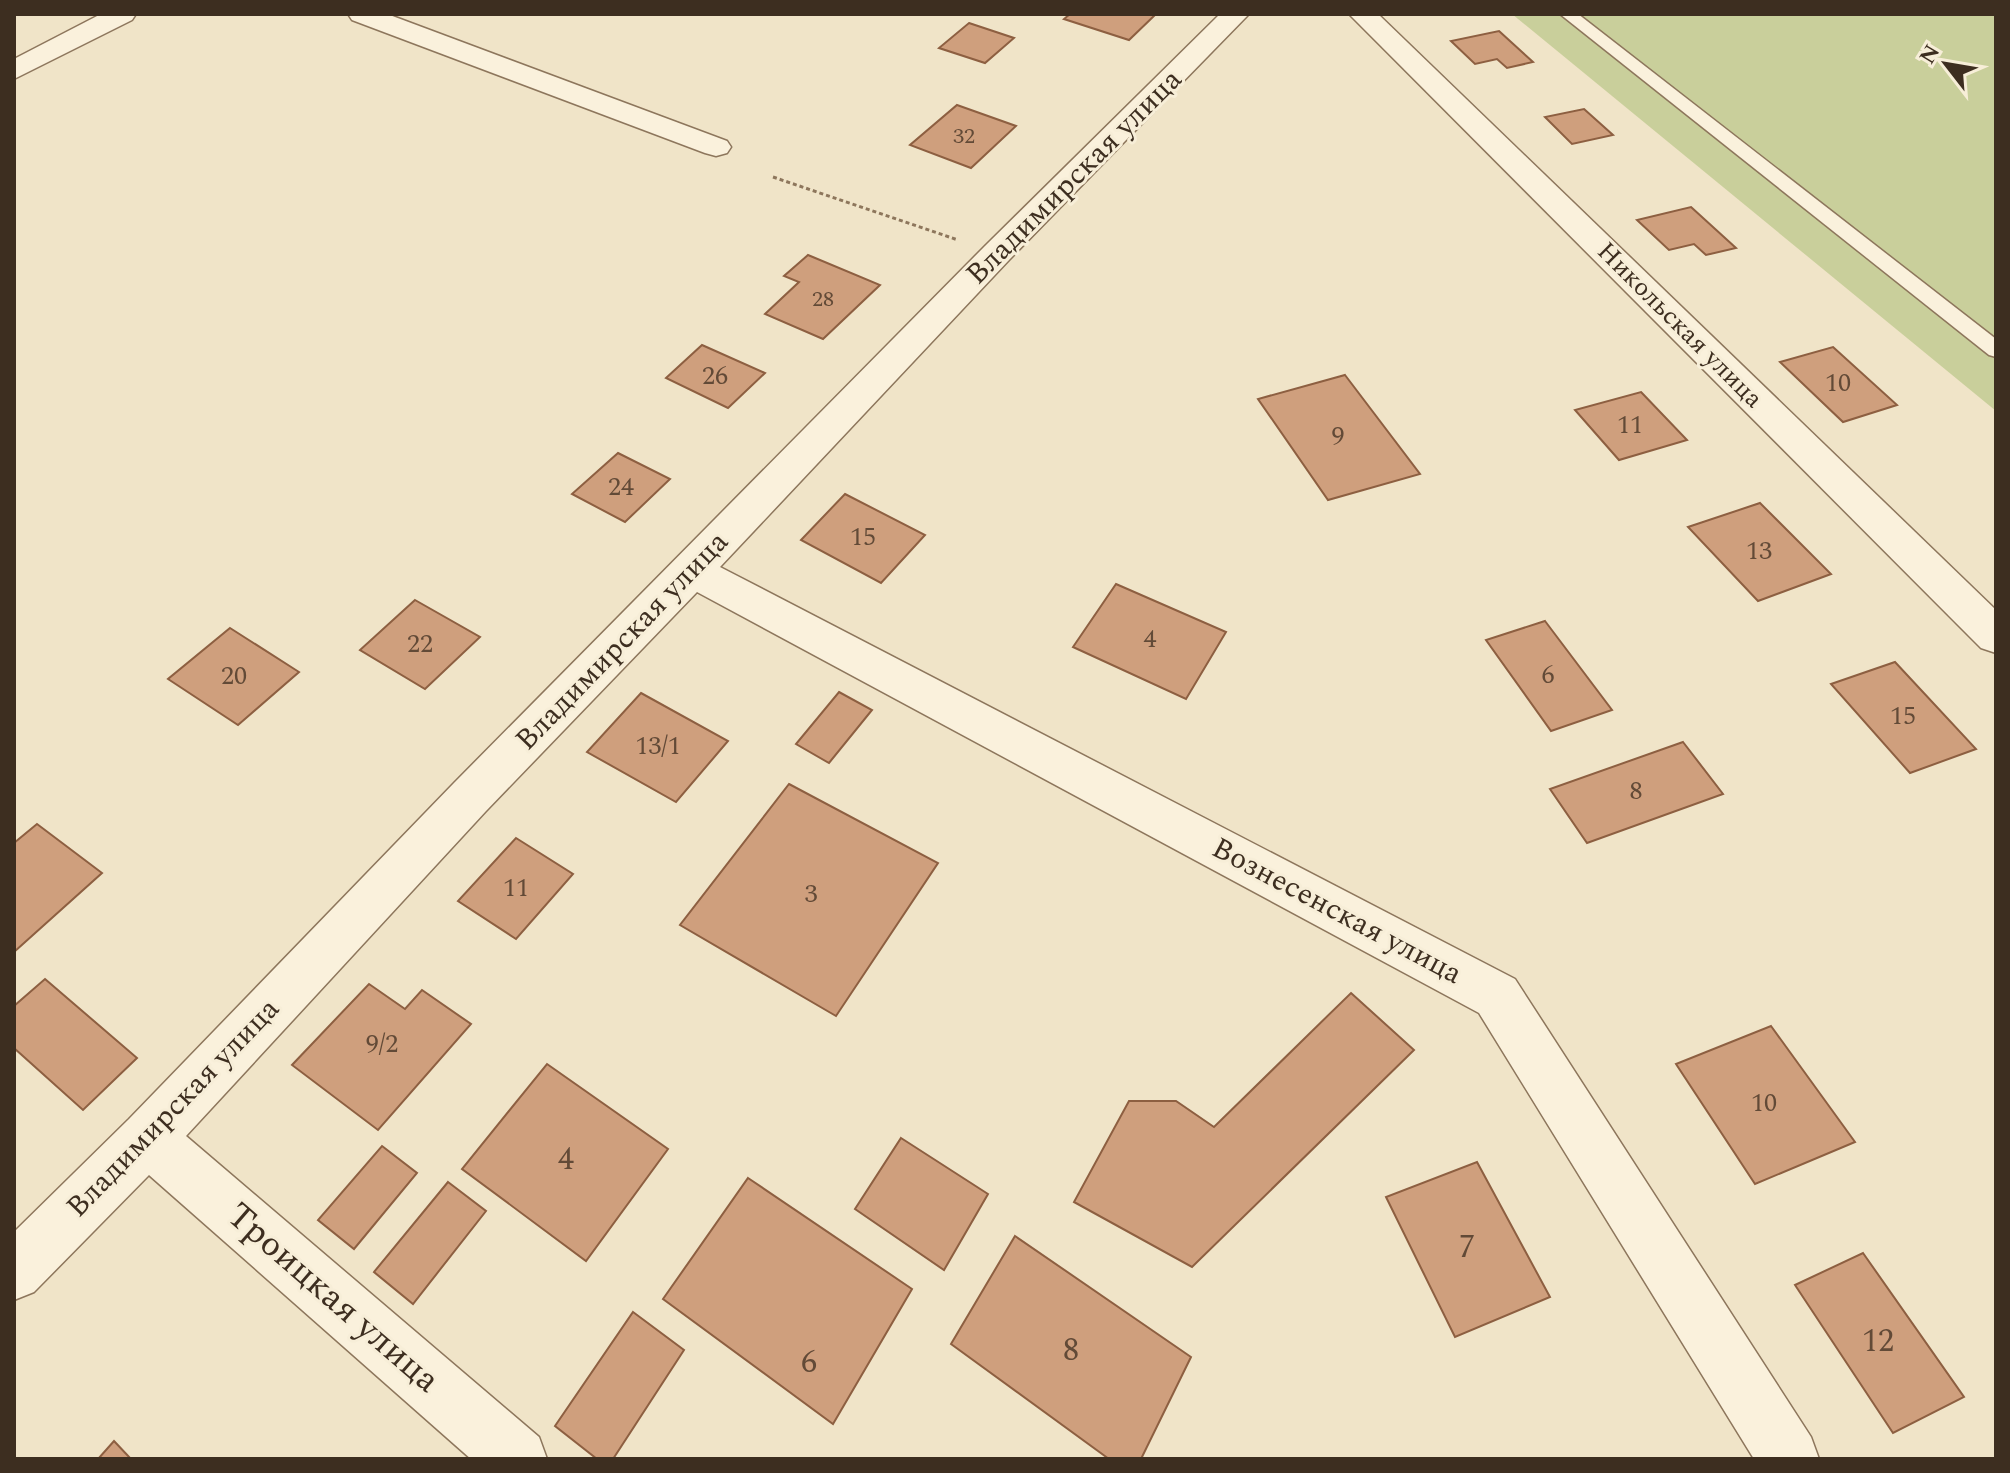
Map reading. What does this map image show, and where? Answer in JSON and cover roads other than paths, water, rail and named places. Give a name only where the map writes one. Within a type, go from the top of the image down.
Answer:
[{"type":"street","points":[[14,70],[122,14]]},
{"type":"street","points":[[362,14],[716,147]]},
{"type":"street","name":"Владимирская улица","points":[[14,1272],[148,1138],[470,797],[997,253],[1235,14]]},
{"type":"street","name":"Никольская улица","points":[[1363,14],[1996,636]]},
{"type":"street","name":"Вознесенская улица","points":[[692,571],[1497,996],[1789,1459]]},
{"type":"street","name":"Троицкая улица","points":[[148,1138],[517,1459]]},
{"type":"lane","points":[[1568,14],[1996,350]]}]
